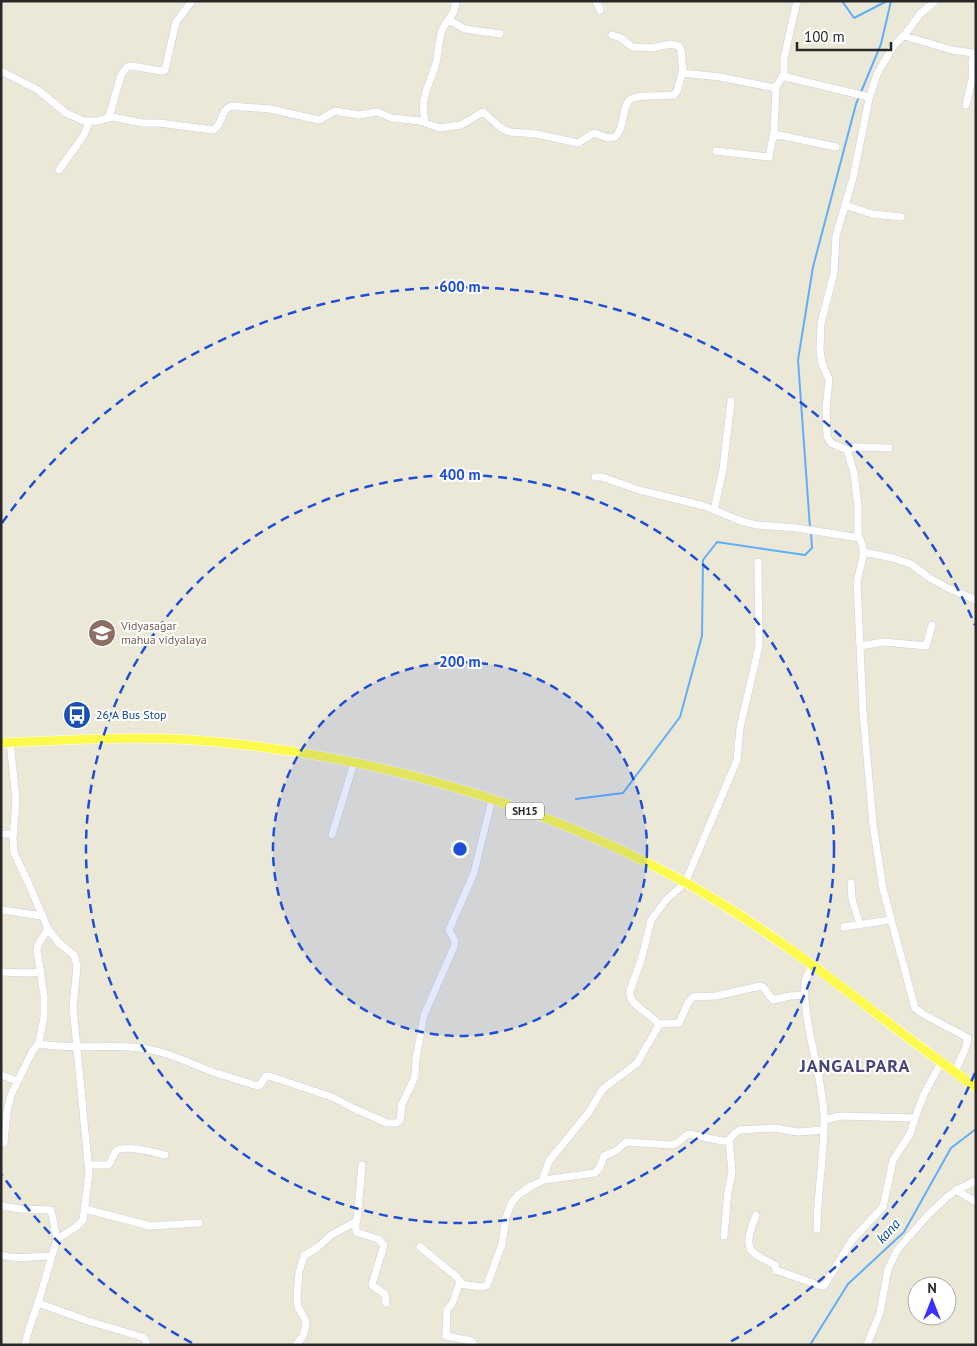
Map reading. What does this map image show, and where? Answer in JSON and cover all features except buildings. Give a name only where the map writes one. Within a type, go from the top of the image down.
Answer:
[{"type":"main road","name":"SH15","points":[[6,742],[121,738],[193,740],[295,752],[354,763],[438,783],[492,799],[567,826],[626,852],[685,883],[757,927],[812,965],[976,1088]]},
{"type":"street","points":[[109,117],[121,75],[126,67],[165,70],[176,22],[192,1]]},
{"type":"street","points":[[425,122],[422,108],[424,96],[436,64],[442,30],[454,12],[456,1]]},
{"type":"street","points":[[596,1],[600,10]]},
{"type":"street","points":[[716,151],[768,158],[774,134],[776,87],[784,77],[784,58],[797,1]]},
{"type":"street","points":[[935,1],[920,14],[904,36],[894,45],[882,64],[869,97],[853,178],[836,236],[834,273],[822,323],[820,349],[822,364],[829,379],[826,409],[827,436],[831,443],[846,450],[852,464],[856,485],[859,538],[863,547],[858,578],[860,646],[873,824],[880,874],[890,920],[915,1008],[968,1038],[966,1047],[954,1072]]},
{"type":"street","points":[[449,20],[465,29],[500,34]]},
{"type":"street","points":[[1,72],[44,94],[66,113],[89,122],[109,117],[142,123],[158,123],[213,130],[226,109],[231,106],[270,109],[315,120],[323,119],[335,111],[359,115],[375,112],[396,119],[425,122],[440,128],[459,126],[483,112],[501,128],[510,132],[536,134],[578,143],[594,134],[611,138],[617,136],[622,127],[626,105],[630,100],[638,97],[674,95],[683,73],[679,46],[670,44],[652,48],[632,47],[621,38],[612,35]]},
{"type":"street","points":[[904,36],[952,50],[974,54],[972,79],[966,105]]},
{"type":"street","points":[[683,73],[720,77],[754,85],[776,87]]},
{"type":"street","points":[[784,77],[869,97]]},
{"type":"street","points":[[59,170],[84,135],[89,122]]},
{"type":"street","points":[[774,134],[836,147]]},
{"type":"street","points":[[844,205],[872,214],[901,217]]},
{"type":"street","points":[[714,510],[724,469],[731,401]]},
{"type":"street","points":[[846,450],[855,447],[889,448]]},
{"type":"street","points":[[595,477],[602,477],[639,490],[685,500],[757,525],[797,528],[859,538]]},
{"type":"street","points":[[863,552],[911,564],[931,579],[976,600]]},
{"type":"street","points":[[758,562],[759,646],[740,728],[738,756],[685,883],[667,899],[651,920],[642,958],[629,994],[632,1000],[660,1024],[679,1023],[691,998],[695,997],[716,996],[760,986],[763,986],[773,1000],[805,995]]},
{"type":"street","points":[[860,646],[890,642],[926,646],[932,625]]},
{"type":"street","points":[[6,742],[16,799],[13,834],[15,857],[48,929],[74,955],[77,966],[73,1007],[89,1165],[83,1220],[79,1226],[56,1239]]},
{"type":"street","points":[[332,835],[354,763]]},
{"type":"street","points":[[40,1043],[77,1048],[127,1046],[152,1050],[257,1086],[268,1076],[332,1097],[387,1122],[399,1122],[404,1098],[415,1077],[416,1059],[424,1015],[454,944],[449,930],[474,873],[492,799]]},
{"type":"street","points":[[1,834],[13,834]]},
{"type":"street","points":[[851,883],[852,899],[860,925]]},
{"type":"street","points":[[1,910],[43,916]]},
{"type":"street","points":[[844,927],[890,920]]},
{"type":"street","points":[[4,1142],[7,1111],[11,1094],[33,1050],[40,1043],[44,1017],[44,996],[37,957],[38,945],[48,929]]},
{"type":"street","points":[[812,965],[806,979],[805,995],[824,1120],[822,1162],[817,1202],[817,1229]]},
{"type":"street","points":[[1,972],[40,972]]},
{"type":"street","points":[[542,1181],[549,1161],[588,1112],[603,1089],[637,1063],[660,1024]]},
{"type":"street","points":[[756,1215],[750,1236],[751,1251],[775,1265],[776,1270],[824,1286],[852,1240],[883,1207],[893,1160],[910,1134],[924,1094],[941,1063]]},
{"type":"street","points":[[1,1075],[17,1081]]},
{"type":"street","points":[[824,1120],[840,1116],[915,1118]]},
{"type":"street","points":[[420,1247],[462,1283],[487,1285],[502,1244],[506,1217],[511,1204],[518,1195],[542,1181],[570,1175],[595,1173],[600,1167],[604,1156],[617,1150],[626,1142],[674,1144],[689,1134],[718,1141],[729,1140],[740,1130],[774,1128],[798,1132],[823,1130]]},
{"type":"street","points":[[724,1236],[732,1172],[729,1140]]},
{"type":"street","points":[[89,1165],[108,1166],[116,1152],[120,1149],[134,1149],[166,1155]]},
{"type":"street","points":[[362,1165],[356,1232],[378,1239],[384,1245],[372,1284],[385,1294],[386,1303]]},
{"type":"street","points":[[867,1345],[880,1313],[886,1276],[894,1254],[936,1207],[956,1190],[976,1181]]},
{"type":"street","points":[[956,1190],[976,1202]]},
{"type":"street","points":[[1,1206],[51,1210],[56,1239],[25,1345]]},
{"type":"street","points":[[85,1209],[152,1226],[199,1223]]},
{"type":"street","points":[[296,1345],[303,1336],[306,1325],[305,1319],[298,1307],[297,1297],[299,1272],[304,1256],[318,1248],[330,1235],[356,1222]]},
{"type":"street","points":[[1,1255],[19,1258],[51,1256]]},
{"type":"street","points":[[462,1283],[458,1286],[447,1310],[445,1335],[447,1337],[472,1340],[474,1345]]},
{"type":"street","points":[[38,1303],[88,1321],[142,1337],[145,1339],[146,1345]]},
{"type":"waterway","name":"kana","points":[[842,1],[854,18],[887,1]]},
{"type":"waterway","points":[[810,528],[798,360],[813,267],[856,104],[881,44],[891,1]]},
{"type":"waterway","points":[[576,799],[623,793],[680,717],[702,636],[703,560],[717,542],[805,555],[812,548],[811,533]]},
{"type":"waterway","name":"kana","points":[[810,1345],[848,1284],[904,1232],[951,1148],[976,1129]]},
{"type":"place","name":"Vidyasagar mahua vidyalaya","points":[[102,633]]},
{"type":"place","name":"26 A Bus Stop","points":[[77,715]]},
{"type":"district","name":"JANGALPARA","points":[[855,1066]]}]
